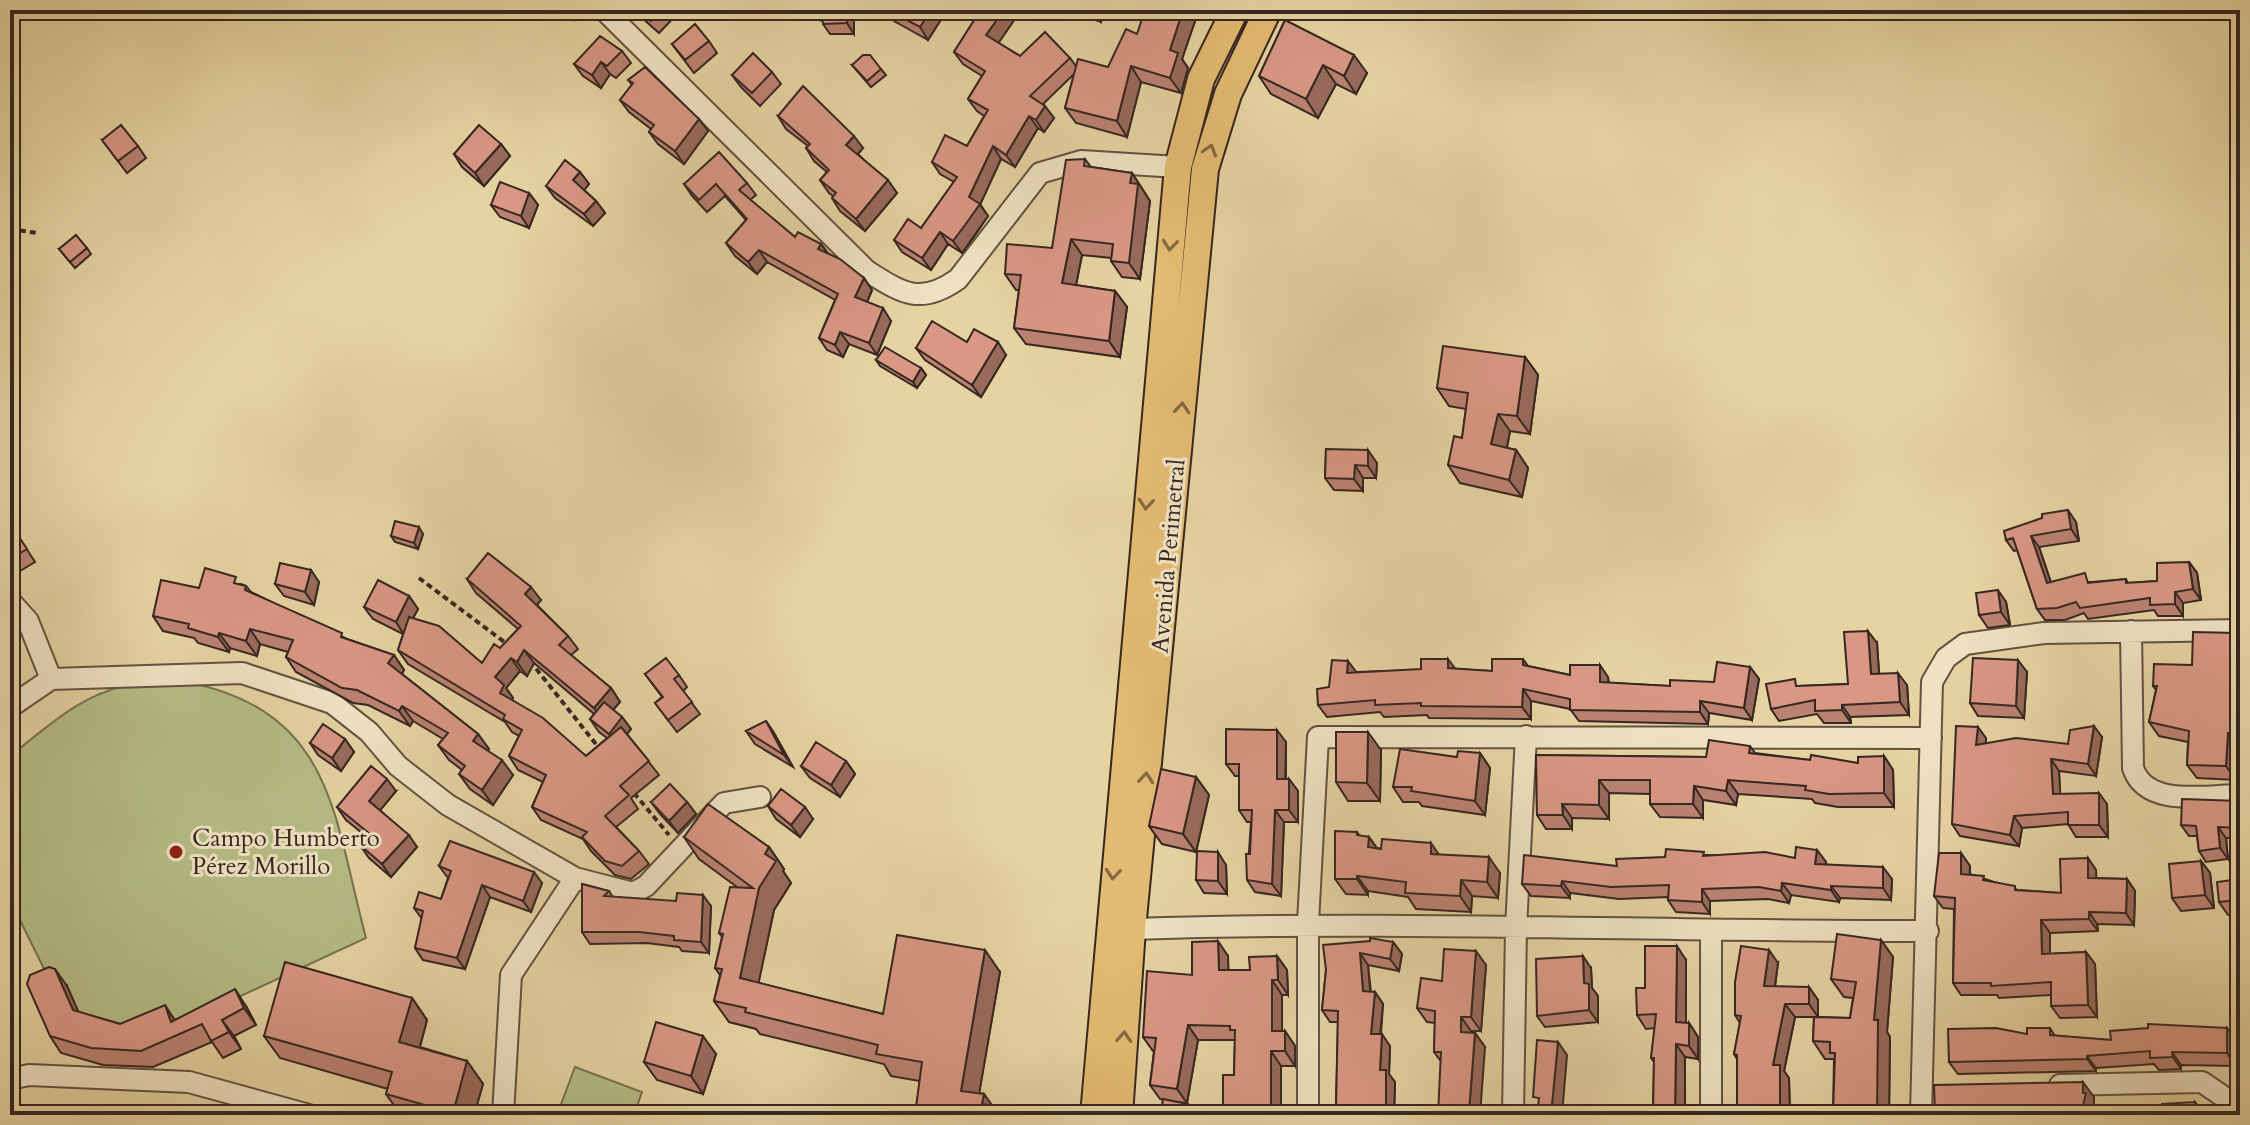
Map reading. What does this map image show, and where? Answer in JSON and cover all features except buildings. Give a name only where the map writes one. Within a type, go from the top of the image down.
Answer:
[{"type":"main road","name":"Avenida Perimetral","points":[[1094,1115],[1178,167],[1201,79],[1235,10]]},
{"type":"main road","name":"Avenida Perimetral","points":[[1119,1115],[1132,929],[1205,169],[1228,94],[1258,14]]},
{"type":"street","points":[[604,10],[867,271],[898,290],[920,296],[939,292],[958,279],[1040,173],[1081,161],[1178,167]]},
{"type":"street","points":[[10,601],[28,621],[51,679]]},
{"type":"street","points":[[1921,1115],[1928,1088],[1932,682],[1946,658],[1965,644],[2044,633],[2240,630]]},
{"type":"street","points":[[2131,631],[2133,768],[2137,780],[2149,790],[2167,796],[2240,795]]},
{"type":"street","points":[[10,707],[51,679],[242,673],[332,703],[369,732],[398,766],[448,805],[575,878],[633,893],[646,886],[724,803],[760,797]]},
{"type":"street","points":[[1513,1115],[1516,928],[1526,736]]},
{"type":"street","points":[[1308,1115],[1308,923],[1318,737],[1931,738]]},
{"type":"street","points":[[503,1115],[511,975],[575,878]]},
{"type":"street","points":[[1132,929],[1308,923],[1711,932],[1928,931]]},
{"type":"street","points":[[1711,932],[1711,1115]]},
{"type":"street","points":[[10,1079],[29,1075],[189,1082],[309,1115]]},
{"type":"street","points":[[2045,1086],[2202,1082],[2237,1106],[2237,1115]]},
{"type":"path","points":[[10,229],[37,233]]},
{"type":"path","points":[[419,578],[532,663],[600,750]]},
{"type":"path","points":[[630,787],[681,850]]},
{"type":"green space","name":"Campo Humberto Pérez Morillo","points":[[187,682],[236,697],[272,717],[300,744],[319,775],[334,811],[366,938],[178,1025],[85,1027],[53,987],[10,900],[10,756],[64,714],[109,690],[148,683]]},
{"type":"green space","points":[[575,1067],[642,1092],[634,1115],[557,1115]]},
{"type":"place","name":"Campo Humberto Pérez Morillo","points":[[176,852]]}]
